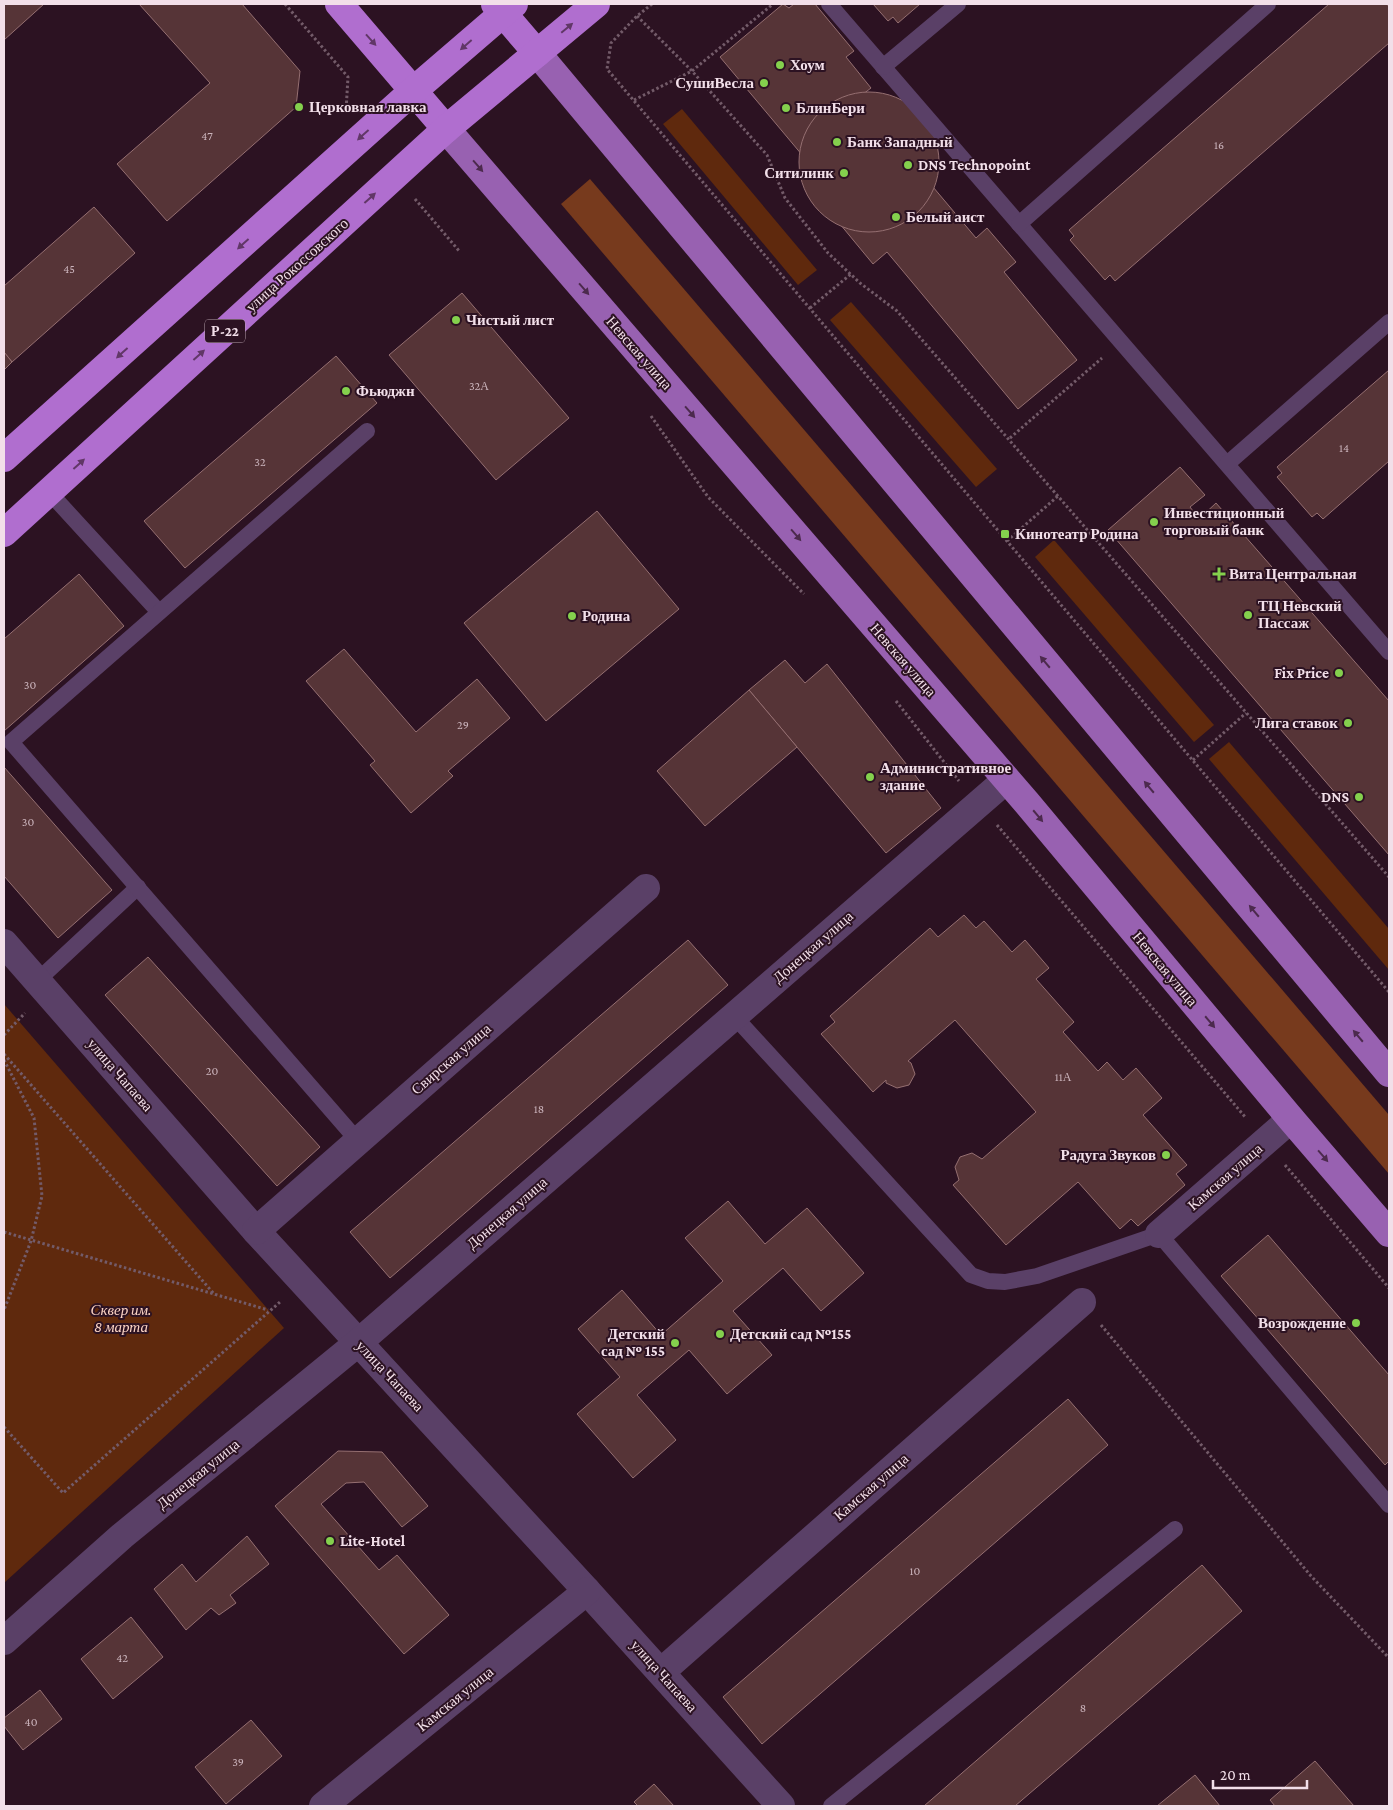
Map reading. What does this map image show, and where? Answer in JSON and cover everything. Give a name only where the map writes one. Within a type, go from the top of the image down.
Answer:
[{"type":"highway","name":"Невская улица","points":[[339,4],[446,129]]},
{"type":"highway","name":"улица Рокоссовского","points":[[4,533],[446,129],[596,4]]},
{"type":"highway","points":[[4,458],[504,7],[537,53]]},
{"type":"main road","points":[[537,53],[1389,1073]]},
{"type":"main road","name":"Невская улица","points":[[446,129],[1006,780],[1389,1233]]},
{"type":"street","name":"Донецкая улица","points":[[4,1641],[122,1536],[359,1342],[1006,780]]},
{"type":"street","name":"Свирская улица","points":[[256,1230],[646,888]]},
{"type":"street","name":"улица Чапаева","points":[[4,943],[256,1230],[661,1672],[775,1804]]},
{"type":"street","name":"Камская улица","points":[[1159,1234],[1291,1119]]},
{"type":"street","name":"Камская улица","points":[[661,1672],[1082,1302]]},
{"type":"street","name":"Камская улица","points":[[323,1806],[587,1591]]},
{"type":"lane","points":[[829,4],[1389,652]]},
{"type":"lane","points":[[883,67],[958,4]]},
{"type":"lane","points":[[1019,224],[1268,4]]},
{"type":"lane","points":[[1227,464],[1389,322]]},
{"type":"lane","points":[[358,1141],[11,742],[367,431]]},
{"type":"lane","points":[[49,492],[159,612]]},
{"type":"lane","points":[[37,981],[138,887]]},
{"type":"lane","points":[[734,1016],[970,1275],[988,1281],[1005,1282],[1037,1276],[1159,1234],[1389,1505]]},
{"type":"lane","points":[[831,1806],[1174,1529]]},
{"type":"path","points":[[285,4],[348,77],[345,119]]},
{"type":"path","points":[[652,4],[637,16],[611,43],[608,69],[1389,992]]},
{"type":"path","points":[[634,100],[692,71],[773,4]]},
{"type":"path","points":[[637,16],[692,71],[767,155],[785,198],[828,253],[898,311],[1010,438],[1389,878]]},
{"type":"path","points":[[413,197],[460,252]]},
{"type":"path","points":[[810,308],[851,274]]},
{"type":"path","points":[[1010,438],[1121,342]]},
{"type":"path","points":[[1007,541],[1058,496]]},
{"type":"path","points":[[1193,760],[1246,712]]},
{"type":"path","points":[[4,1036],[18,1021]]},
{"type":"path","points":[[4,1054],[215,1295]]},
{"type":"path","points":[[4,1060],[34,1118],[42,1196],[31,1240],[4,1310]]},
{"type":"path","points":[[4,1232],[268,1311],[63,1492],[4,1427]]},
{"type":"path","points":[[1082,1302],[1312,1576],[1389,1658]]},
{"type":"green space","points":[[682,109],[817,270],[798,285],[663,124]]},
{"type":"green space","points":[[851,302],[997,469],[976,487],[830,320]]},
{"type":"green space","points":[[1054,540],[1214,725],[1194,742],[1035,557]]},
{"type":"green space","points":[[1229,742],[1389,929],[1389,970],[1209,759]]},
{"type":"green space","name":"Сквер им. 8 марта","points":[[4,1004],[284,1328],[4,1583]]},
{"type":"shaded area","points":[[590,179],[1389,1115],[1389,1174],[561,204]]},
{"type":"building","points":[[4,4],[44,4],[4,40]]},
{"type":"building","points":[[139,4],[242,4],[300,71],[296,107],[167,221],[117,164],[210,83]]},
{"type":"building","name":"Белый аист","points":[[783,4],[789,8],[794,4],[815,4],[854,51],[846,57],[871,88],[858,98],[976,238],[987,228],[1016,262],[1004,272],[1077,360],[1018,409],[887,252],[873,264],[797,172],[808,162],[720,57]]},
{"type":"building","points":[[873,4],[920,4],[898,23],[893,17],[888,21]]},
{"type":"building","points":[[1329,4],[1387,4],[1389,7],[1389,43],[1115,281],[1110,275],[1105,280],[1070,240],[1074,236],[1069,230]]},
{"type":"building","points":[[869,92],[896,98],[908,104],[918,113],[927,123],[933,135],[939,162],[933,189],[927,201],[918,211],[908,220],[896,226],[869,232],[842,226],[830,220],[820,211],[811,201],[805,189],[799,162],[805,135],[811,123],[820,113],[830,104],[842,98]]},
{"type":"building","points":[[94,207],[135,253],[12,362],[4,352],[4,286]]},
{"type":"building","points":[[462,293],[569,418],[496,480],[389,355]]},
{"type":"building","points":[[4,352],[12,362],[4,370]]},
{"type":"building","points":[[336,356],[377,403],[185,568],[144,521]]},
{"type":"building","points":[[1389,370],[1389,461],[1323,519],[1317,513],[1312,517],[1277,477],[1282,473],[1277,467]]},
{"type":"building","name":"ТЦ Невский Пассаж","points":[[1180,467],[1205,495],[1190,507],[1199,519],[1216,503],[1389,701],[1389,855],[1108,530]]},
{"type":"building","name":"Родина","points":[[597,511],[679,609],[546,721],[464,623]]},
{"type":"building","points":[[79,574],[124,626],[4,731],[4,639]]},
{"type":"building","points":[[344,649],[416,732],[477,679],[510,718],[448,771],[453,776],[411,813],[370,765],[375,761],[306,681]]},
{"type":"building","name":"Административное здание","points":[[785,660],[805,683],[827,664],[941,808],[886,853],[749,690]]},
{"type":"building","points":[[749,690],[797,747],[705,826],[657,771]]},
{"type":"building","points":[[4,767],[112,890],[58,938],[4,876]]},
{"type":"building","points":[[964,915],[976,928],[984,921],[1012,952],[1025,940],[1049,968],[1036,979],[1074,1022],[1063,1032],[1098,1071],[1107,1062],[1123,1080],[1136,1068],[1162,1098],[1143,1115],[1187,1165],[1176,1174],[1185,1185],[1138,1226],[1131,1219],[1120,1229],[1078,1182],[1006,1245],[953,1185],[959,1180],[955,1167],[960,1157],[972,1153],[982,1159],[1036,1112],[955,1020],[908,1061],[911,1063],[915,1074],[909,1085],[897,1088],[886,1083],[886,1080],[873,1092],[821,1034],[835,1022],[830,1016],[930,928],[938,937]]},
{"type":"building","points":[[688,940],[728,985],[390,1278],[350,1232]]},
{"type":"building","points":[[148,957],[320,1147],[277,1186],[105,995]]},
{"type":"building","name":"Детский сад № 155","points":[[728,1201],[765,1244],[807,1208],[864,1273],[821,1311],[783,1268],[733,1311],[772,1355],[727,1394],[689,1350],[637,1395],[676,1440],[633,1478],[577,1414],[620,1377],[578,1329],[622,1290],[661,1335],[723,1281],[685,1238]]},
{"type":"building","points":[[1268,1235],[1389,1375],[1389,1461],[1385,1465],[1221,1276]]},
{"type":"building","points":[[1068,1399],[1108,1445],[762,1744],[723,1697]]},
{"type":"building","name":"Lite-Hotel","points":[[338,1451],[382,1452],[428,1506],[402,1527],[364,1482],[346,1483],[321,1504],[379,1570],[397,1555],[449,1615],[404,1654],[275,1506]]},
{"type":"building","points":[[247,1536],[269,1564],[230,1595],[236,1603],[219,1615],[211,1608],[186,1630],[154,1589],[182,1564],[196,1582]]},
{"type":"building","points":[[1202,1565],[1242,1611],[1015,1806],[924,1806]]},
{"type":"building","points":[[131,1617],[163,1657],[113,1699],[81,1659]]},
{"type":"building","points":[[40,1690],[62,1719],[23,1750],[4,1726],[4,1718]]},
{"type":"building","points":[[251,1720],[282,1756],[226,1804],[195,1767]]},
{"type":"building","points":[[1315,1761],[1354,1806],[1275,1806],[1270,1800]]},
{"type":"building","points":[[1195,1775],[1220,1806],[1157,1806]]},
{"type":"building","points":[[654,1784],[674,1806],[638,1806],[634,1802]]},
{"type":"place","name":"Хоум","points":[[780,65]]},
{"type":"place","name":"СушиВесла","points":[[764,83]]},
{"type":"place","name":"Церковная лавка","points":[[299,107]]},
{"type":"place","name":"БлинБери","points":[[786,108]]},
{"type":"place","name":"Банк Западный","points":[[837,142]]},
{"type":"place","name":"DNS Technopoint","points":[[908,165]]},
{"type":"place","name":"Ситилинк","points":[[844,173]]},
{"type":"place","name":"Белый аист","points":[[896,217]]},
{"type":"place","name":"Чистый лист","points":[[456,320]]},
{"type":"place","name":"Фьюджн","points":[[346,391]]},
{"type":"place","name":"Инвестиционный торговый банк","points":[[1154,522]]},
{"type":"place","name":"Кинотеатр Родина","points":[[1005,534]]},
{"type":"place","name":"Вита Центральная","points":[[1219,574]]},
{"type":"place","name":"ТЦ Невский Пассаж","points":[[1248,615]]},
{"type":"place","name":"Родина","points":[[572,616]]},
{"type":"place","name":"Fix Price","points":[[1339,673]]},
{"type":"place","name":"Лига ставок","points":[[1348,723]]},
{"type":"place","name":"Административное здание","points":[[870,777]]},
{"type":"place","name":"DNS","points":[[1359,797]]},
{"type":"place","name":"Радуга Звуков","points":[[1166,1155]]},
{"type":"place","name":"Возрождение","points":[[1356,1323]]},
{"type":"place","name":"Детский сад №155","points":[[720,1334]]},
{"type":"place","name":"Детский сад № 155","points":[[675,1343]]},
{"type":"place","name":"Lite-Hotel","points":[[330,1541]]}]
